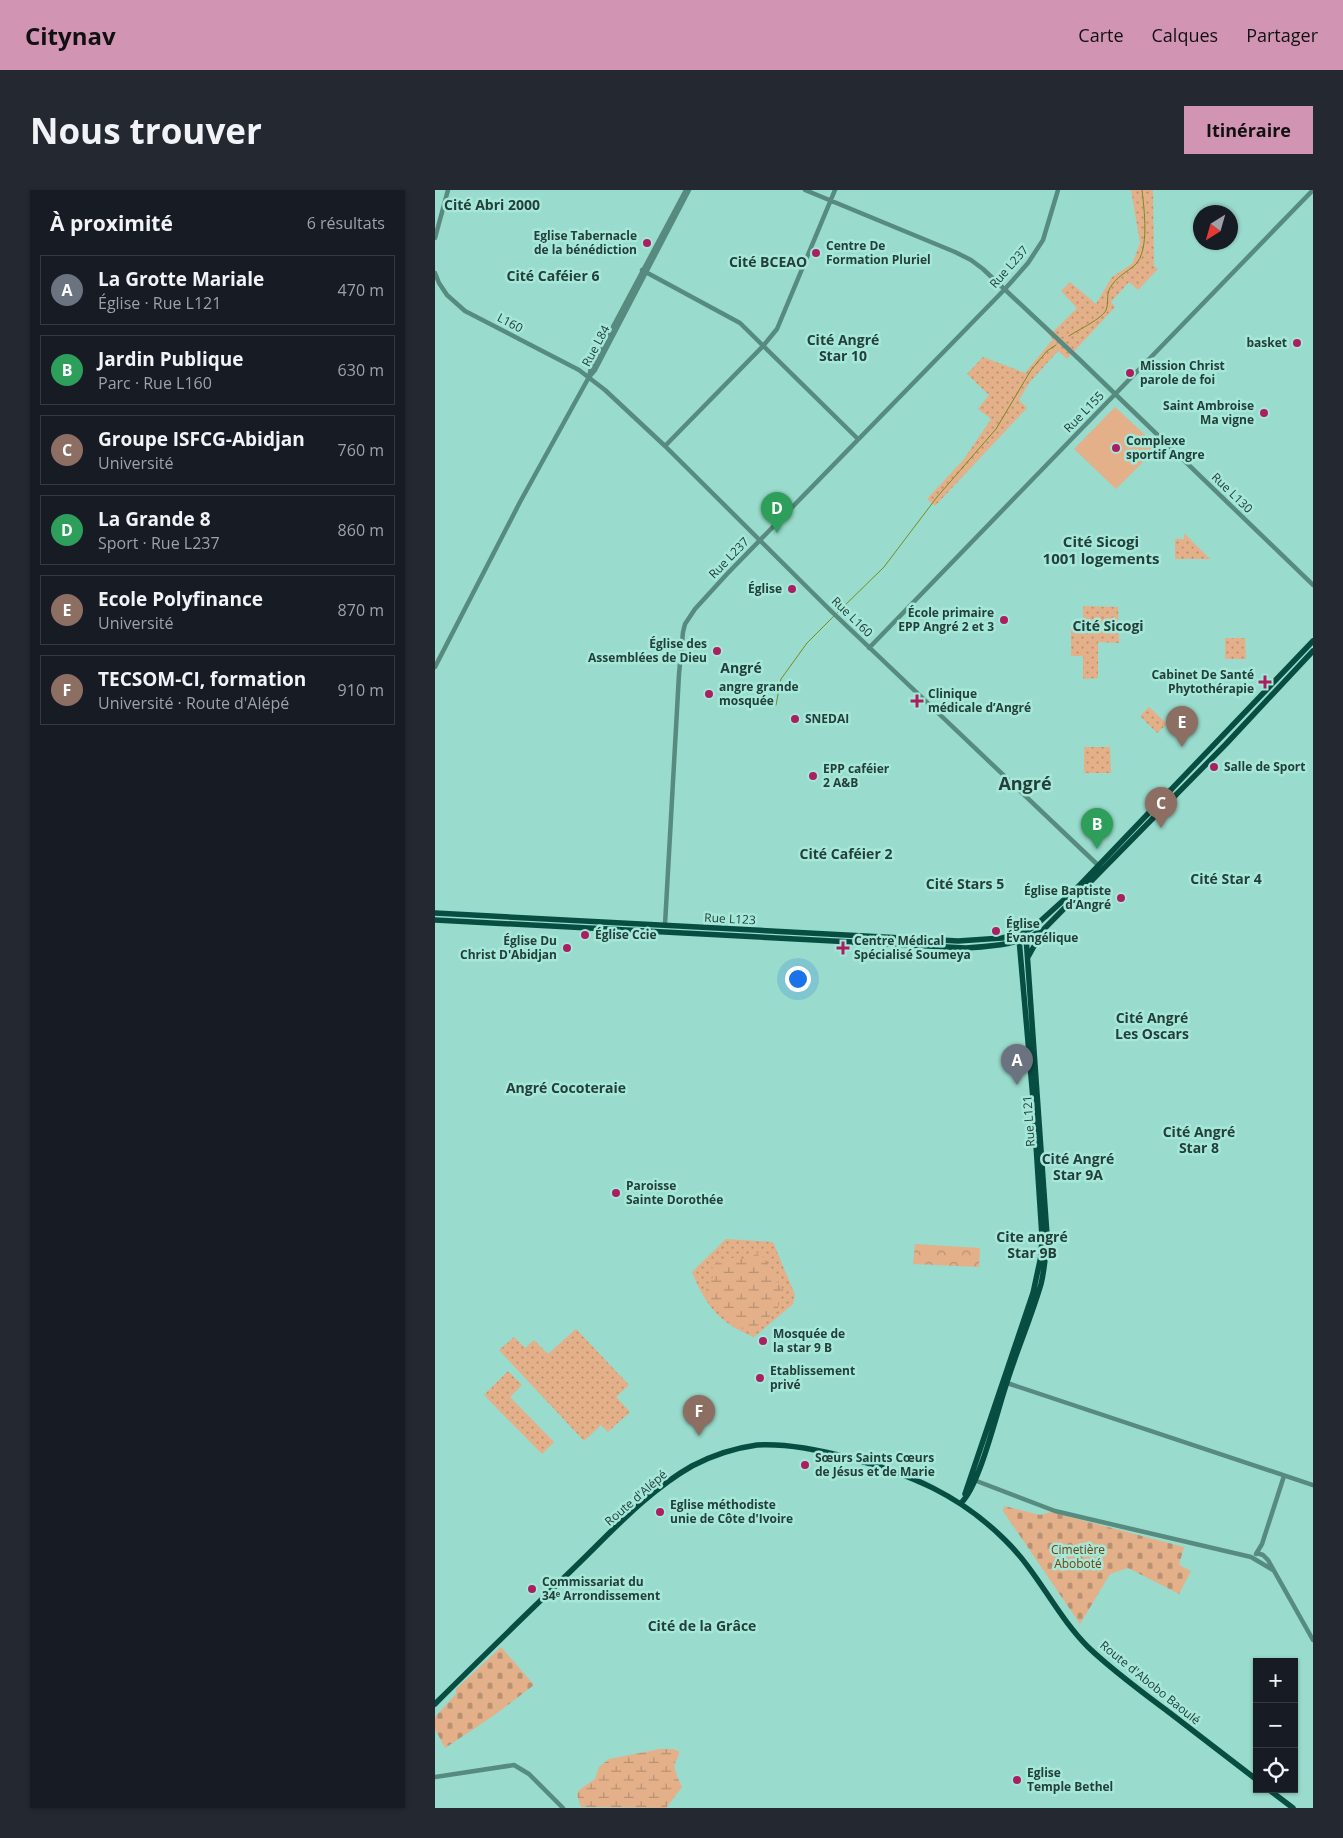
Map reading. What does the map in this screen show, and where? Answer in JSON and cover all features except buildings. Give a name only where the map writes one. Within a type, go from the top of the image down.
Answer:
[{"type":"main road","points":[[1027,961],[1044,929],[1313,641]]},
{"type":"main road","points":[[1025,936],[1100,867],[1226,744],[1313,651]]},
{"type":"main road","name":"Rue L123","points":[[435,913],[958,940],[1025,936]]},
{"type":"main road","name":"Rue L123","points":[[435,920],[966,948],[989,947],[1018,942],[1025,936]]},
{"type":"main road","points":[[1025,936],[1044,929]]},
{"type":"main road","name":"Rue L121","points":[[1004,1382],[1041,1284],[1047,1235],[1025,936]]},
{"type":"main road","points":[[961,1503],[966,1499],[973,1480],[1033,1293],[1042,1245],[1023,981],[1018,942]]},
{"type":"main road","name":"Route d'Alépé","points":[[435,1704],[648,1497],[670,1480],[707,1460],[753,1446],[781,1445],[817,1450],[896,1471],[937,1489],[961,1503]]},
{"type":"main road","name":"Route d'Abobo Baoulé","points":[[961,1503],[990,1526],[1020,1556],[1062,1617],[1092,1650],[1142,1692],[1253,1777]]},
{"type":"main road","points":[[1273,1793],[1293,1808]]},
{"type":"street","points":[[435,238],[448,190]]},
{"type":"street","name":"Rue L84","points":[[435,667],[520,502],[589,377],[595,370],[644,271],[688,190]]},
{"type":"street","name":"Rue L130","points":[[805,190],[971,260],[1005,289],[1313,585]]},
{"type":"street","points":[[665,446],[773,334],[782,318],[835,190]]},
{"type":"street","name":"Rue L237","points":[[665,925],[679,674],[685,624],[703,600],[759,541],[1028,264],[1043,240],[1058,190]]},
{"type":"street","name":"Rue L155","points":[[869,648],[1313,190]]},
{"type":"street","points":[[644,271],[731,318],[763,346],[858,439]]},
{"type":"street","name":"L160","points":[[435,273],[447,295],[465,310],[589,377]]},
{"type":"street","name":"Rue L160","points":[[589,377],[665,446],[869,648],[1100,867]]},
{"type":"street","points":[[1004,1382],[1313,1485]]},
{"type":"street","points":[[1257,1560],[1257,1553],[1262,1544],[1284,1476]]},
{"type":"street","points":[[973,1480],[1055,1511],[1248,1556],[1273,1570]]},
{"type":"street","points":[[1262,1544],[1263,1555]]},
{"type":"street","points":[[1248,1556],[1257,1553],[1263,1555],[1268,1560],[1313,1640]]},
{"type":"street","points":[[1257,1560],[1263,1555]]},
{"type":"street","points":[[435,1777],[514,1765],[529,1774],[563,1808]]},
{"type":"green space","points":[[1131,190],[1153,190],[1154,266],[1158,269],[1138,290],[1129,282],[1111,302],[1115,307],[1067,359],[1058,351],[1029,383],[1019,400],[1027,408],[935,506],[927,499],[964,459],[991,419],[978,409],[989,395],[967,374],[983,357],[1025,373],[1053,339],[1048,334],[1055,330],[1077,308],[1061,291],[1070,282],[1096,304],[1112,277],[1132,264],[1140,243]]},
{"type":"green space","name":"Complexe sportif Angre","points":[[1115,407],[1158,447],[1116,489],[1074,449]]},
{"type":"green space","points":[[1184,533],[1211,559],[1175,559],[1175,539],[1184,539]]},
{"type":"green space","points":[[1083,606],[1118,607],[1119,643],[1098,642],[1098,678],[1083,679],[1083,656],[1071,656],[1071,629],[1083,628]]},
{"type":"green space","points":[[1225,638],[1245,638],[1246,659],[1225,659]]},
{"type":"green space","points":[[1149,707],[1167,724],[1157,733],[1140,716]]},
{"type":"green space","points":[[1084,747],[1110,747],[1111,773],[1084,773]]},
{"type":"green space","points":[[726,1239],[773,1242],[795,1295],[793,1304],[754,1337],[732,1326],[715,1312],[703,1295],[692,1272]]},
{"type":"green space","points":[[915,1244],[980,1248],[979,1267],[913,1264]]},
{"type":"green space","points":[[759,1252],[784,1291],[781,1295],[777,1312],[765,1319],[751,1332],[729,1320],[721,1313],[709,1299],[706,1292],[707,1285],[714,1275],[712,1266],[727,1258],[748,1258]]},
{"type":"green space","points":[[576,1329],[629,1385],[616,1397],[630,1412],[608,1432],[601,1425],[584,1441],[499,1350],[514,1337],[525,1348],[534,1340],[548,1354]]},
{"type":"green space","points":[[508,1371],[522,1385],[510,1397],[554,1442],[542,1454],[484,1395]]},
{"type":"green space","name":"Cimetière Aboboté","points":[[1004,1506],[1040,1515],[1051,1512],[1184,1547],[1179,1565],[1191,1571],[1179,1594],[1128,1568],[1110,1574],[1080,1624],[1003,1511]]},
{"type":"green space","points":[[501,1647],[534,1685],[493,1716],[445,1748],[435,1729],[435,1717],[456,1694],[456,1689]]},
{"type":"green space","points":[[660,1749],[679,1751],[675,1769],[682,1787],[666,1808],[581,1807],[577,1795],[579,1790],[595,1779],[599,1767],[609,1759]]},
{"type":"waterway","points":[[1069,336],[1104,313],[1112,284],[1135,265],[1140,258],[1143,250],[1145,229],[1142,190]]},
{"type":"waterway","points":[[837,613],[884,567],[937,497],[996,429],[1031,370],[1047,351],[1056,345]]},
{"type":"waterway","points":[[776,705],[781,679],[807,643],[834,616]]},
{"type":"place","name":"Eglise Tabernacle de la bénédiction","points":[[647,243]]},
{"type":"place","name":"Centre De Formation Pluriel","points":[[816,253]]},
{"type":"place","name":"basket","points":[[1297,343]]},
{"type":"place","name":"Mission Christ parole de foi","points":[[1130,373]]},
{"type":"place","name":"Saint Ambroise Ma vigne","points":[[1264,413]]},
{"type":"place","name":"Complexe sportif Angre","points":[[1116,448]]},
{"type":"place","name":"La Grande 8","points":[[777,533]]},
{"type":"place","name":"Église","points":[[792,589]]},
{"type":"place","name":"École primaire EPP Angré 2 et 3","points":[[1004,620]]},
{"type":"place","name":"Église des Assemblées de Dieu","points":[[717,651]]},
{"type":"place","name":"Cabinet De Santé Phytothérapie","points":[[1265,682]]},
{"type":"place","name":"angre grande mosquée","points":[[709,694]]},
{"type":"place","name":"Clinique médicale d’Angré","points":[[917,701]]},
{"type":"place","name":"SNEDAI","points":[[795,719]]},
{"type":"place","name":"Ecole Polyfinance","points":[[1182,747]]},
{"type":"place","name":"Salle de Sport","points":[[1214,767]]},
{"type":"place","name":"EPP caféier 2 A&B","points":[[813,776]]},
{"type":"place","name":"Groupe ISFCG-Abidjan","points":[[1161,828]]},
{"type":"place","name":"Jardin Publique","points":[[1097,849]]},
{"type":"place","name":"Église Baptiste d’Angré","points":[[1121,898]]},
{"type":"place","name":"Église Évangélique","points":[[996,931]]},
{"type":"place","name":"Église Ccie","points":[[585,935]]},
{"type":"place","name":"Église Du Christ D'Abidjan","points":[[567,948]]},
{"type":"place","name":"Centre Médical Spécialisé Soumeya","points":[[843,948]]},
{"type":"place","name":"La Grotte Mariale","points":[[1017,1085]]},
{"type":"place","name":"Paroisse Sainte Dorothée","points":[[616,1193]]},
{"type":"place","name":"Mosquée de la star 9 B","points":[[763,1341]]},
{"type":"place","name":"Etablissement privé","points":[[760,1378]]},
{"type":"place","name":"TECSOM-CI, formation","points":[[699,1436]]},
{"type":"place","name":"Sœurs Saints Cœurs de Jésus et de Marie","points":[[805,1465]]},
{"type":"place","name":"Eglise méthodiste unie de Côte d'Ivoire","points":[[660,1512]]},
{"type":"place","name":"Commissariat du 34ᵉ Arrondissement","points":[[532,1589]]},
{"type":"place","name":"Eglise Temple Bethel","points":[[1017,1780]]},
{"type":"district","name":"Cité Abri 2000","points":[[492,205]]},
{"type":"district","name":"Cité BCEAO","points":[[768,262]]},
{"type":"district","name":"Cité Caféier 6","points":[[553,276]]},
{"type":"district","name":"Cité Angré Star 10","points":[[843,348]]},
{"type":"district","name":"Cité Sicogi 1001 logements","points":[[1101,550]]},
{"type":"district","name":"Cité Sicogi","points":[[1108,626]]},
{"type":"district","name":"Angré","points":[[741,668]]},
{"type":"district","name":"Angré","points":[[1025,784]]},
{"type":"district","name":"Cité Caféier 2","points":[[846,854]]},
{"type":"district","name":"Cité Star 4","points":[[1226,879]]},
{"type":"district","name":"Cité Stars 5","points":[[965,884]]},
{"type":"district","name":"Cité Angré Les Oscars","points":[[1152,1026]]},
{"type":"district","name":"Angré Cocoteraie","points":[[566,1088]]},
{"type":"district","name":"Cité Angré Star 8","points":[[1199,1140]]},
{"type":"district","name":"Cité Angré Star 9A","points":[[1078,1168]]},
{"type":"district","name":"Cite angré Star 9B","points":[[1032,1246]]},
{"type":"district","name":"Cité de la Grâce","points":[[702,1626]]}]
